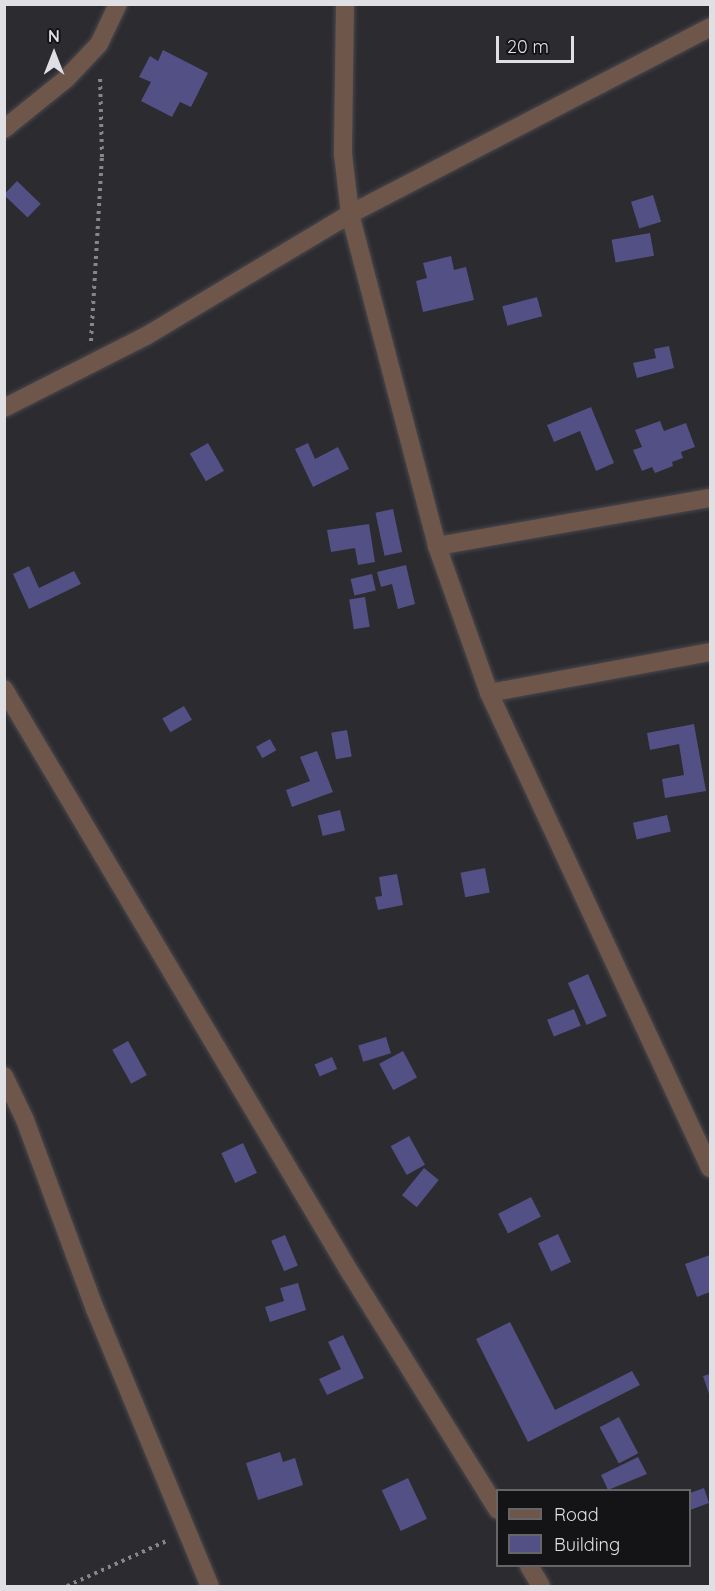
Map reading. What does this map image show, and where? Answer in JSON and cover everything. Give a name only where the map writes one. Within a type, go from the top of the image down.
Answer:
[{"type":"street","points":[[4,129],[66,79],[99,44],[118,4]]},
{"type":"street","points":[[345,4],[343,153],[350,214],[437,546],[489,693],[711,1168]]},
{"type":"street","points":[[4,408],[146,336],[350,214],[711,27]]},
{"type":"street","points":[[437,546],[711,498]]},
{"type":"street","points":[[489,693],[711,652]]},
{"type":"street","points":[[4,689],[351,1274],[496,1507]]},
{"type":"street","points":[[4,1076],[210,1587]]},
{"type":"street","points":[[530,1567],[540,1587]]},
{"type":"path","points":[[91,363],[92,280],[102,157],[99,44]]},
{"type":"path","points":[[67,1587],[186,1532]]},
{"type":"building","points":[[163,50],[208,73],[191,107],[180,102],[172,117],[141,101],[151,82],[139,77],[150,56],[158,61]]},
{"type":"building","points":[[17,181],[41,204],[28,218],[4,195]]},
{"type":"building","points":[[653,195],[661,222],[639,229],[631,202]]},
{"type":"building","points":[[650,233],[654,256],[616,262],[612,240]]},
{"type":"building","points":[[451,256],[454,270],[466,267],[474,300],[423,312],[416,281],[427,278],[423,263]]},
{"type":"building","points":[[537,297],[542,316],[507,326],[502,306]]},
{"type":"building","points":[[669,346],[674,368],[637,378],[633,363],[656,358],[654,349]]},
{"type":"building","points":[[591,407],[614,463],[596,471],[580,431],[554,442],[547,425]]},
{"type":"building","points":[[660,421],[664,431],[686,423],[695,447],[681,452],[683,458],[672,462],[673,466],[655,473],[652,467],[642,471],[633,450],[642,447],[635,430]]},
{"type":"building","points":[[208,443],[224,471],[206,481],[190,454]]},
{"type":"building","points":[[308,443],[315,459],[338,447],[349,469],[313,487],[295,449]]},
{"type":"building","points":[[393,509],[402,552],[385,556],[375,513]]},
{"type":"building","points":[[369,524],[375,562],[358,565],[355,548],[331,552],[327,530]]},
{"type":"building","points":[[406,565],[415,604],[398,609],[392,584],[381,587],[377,572]]},
{"type":"building","points":[[29,566],[39,588],[74,571],[81,584],[29,609],[13,574]]},
{"type":"building","points":[[372,574],[376,591],[354,596],[351,579]]},
{"type":"building","points":[[365,597],[370,627],[354,629],[349,600]]},
{"type":"building","points":[[184,706],[192,720],[170,732],[162,718]]},
{"type":"building","points":[[694,724],[706,791],[665,798],[662,779],[684,775],[679,744],[650,750],[647,733]]},
{"type":"building","points":[[347,730],[352,757],[336,759],[331,733]]},
{"type":"building","points":[[270,739],[276,750],[262,758],[256,747]]},
{"type":"building","points":[[317,751],[333,792],[292,807],[286,790],[310,781],[300,757]]},
{"type":"building","points":[[340,810],[345,830],[323,836],[318,816]]},
{"type":"building","points":[[667,815],[671,832],[637,839],[633,823]]},
{"type":"building","points":[[485,868],[490,893],[465,897],[460,873]]},
{"type":"building","points":[[397,874],[403,905],[378,910],[375,897],[382,896],[379,877]]},
{"type":"building","points":[[588,974],[607,1016],[587,1025],[568,983]]},
{"type":"building","points":[[574,1009],[581,1026],[554,1037],[547,1020]]},
{"type":"building","points":[[386,1037],[391,1053],[363,1062],[358,1045]]},
{"type":"building","points":[[128,1041],[147,1075],[131,1084],[112,1050]]},
{"type":"building","points":[[403,1051],[417,1077],[393,1090],[379,1064]]},
{"type":"building","points":[[332,1057],[337,1069],[320,1076],[315,1064]]},
{"type":"building","points":[[409,1136],[425,1165],[407,1175],[391,1146]]},
{"type":"building","points":[[243,1143],[257,1173],[235,1183],[221,1153]]},
{"type":"building","points":[[424,1168],[439,1180],[417,1207],[402,1195]]},
{"type":"building","points":[[531,1197],[541,1217],[508,1233],[498,1214]]},
{"type":"building","points":[[558,1234],[571,1262],[551,1271],[538,1243]]},
{"type":"building","points":[[285,1235],[298,1265],[284,1271],[271,1241]]},
{"type":"building","points":[[710,1255],[710,1292],[697,1297],[685,1264]]},
{"type":"building","points":[[298,1283],[306,1310],[270,1322],[265,1307],[284,1301],[280,1288]]},
{"type":"building","points":[[510,1322],[555,1410],[632,1371],[640,1385],[528,1442],[476,1339]]},
{"type":"building","points":[[343,1335],[364,1378],[327,1395],[319,1379],[341,1369],[328,1342]]},
{"type":"building","points":[[710,1374],[710,1397],[703,1376]]},
{"type":"building","points":[[619,1417],[638,1453],[619,1464],[600,1427]]},
{"type":"building","points":[[280,1452],[283,1462],[295,1458],[303,1485],[258,1500],[246,1463]]},
{"type":"building","points":[[638,1457],[647,1474],[610,1489],[608,1489],[601,1475]]},
{"type":"building","points":[[408,1478],[427,1519],[401,1531],[382,1490]]},
{"type":"building","points":[[704,1488],[709,1503],[691,1510],[691,1493]]}]
